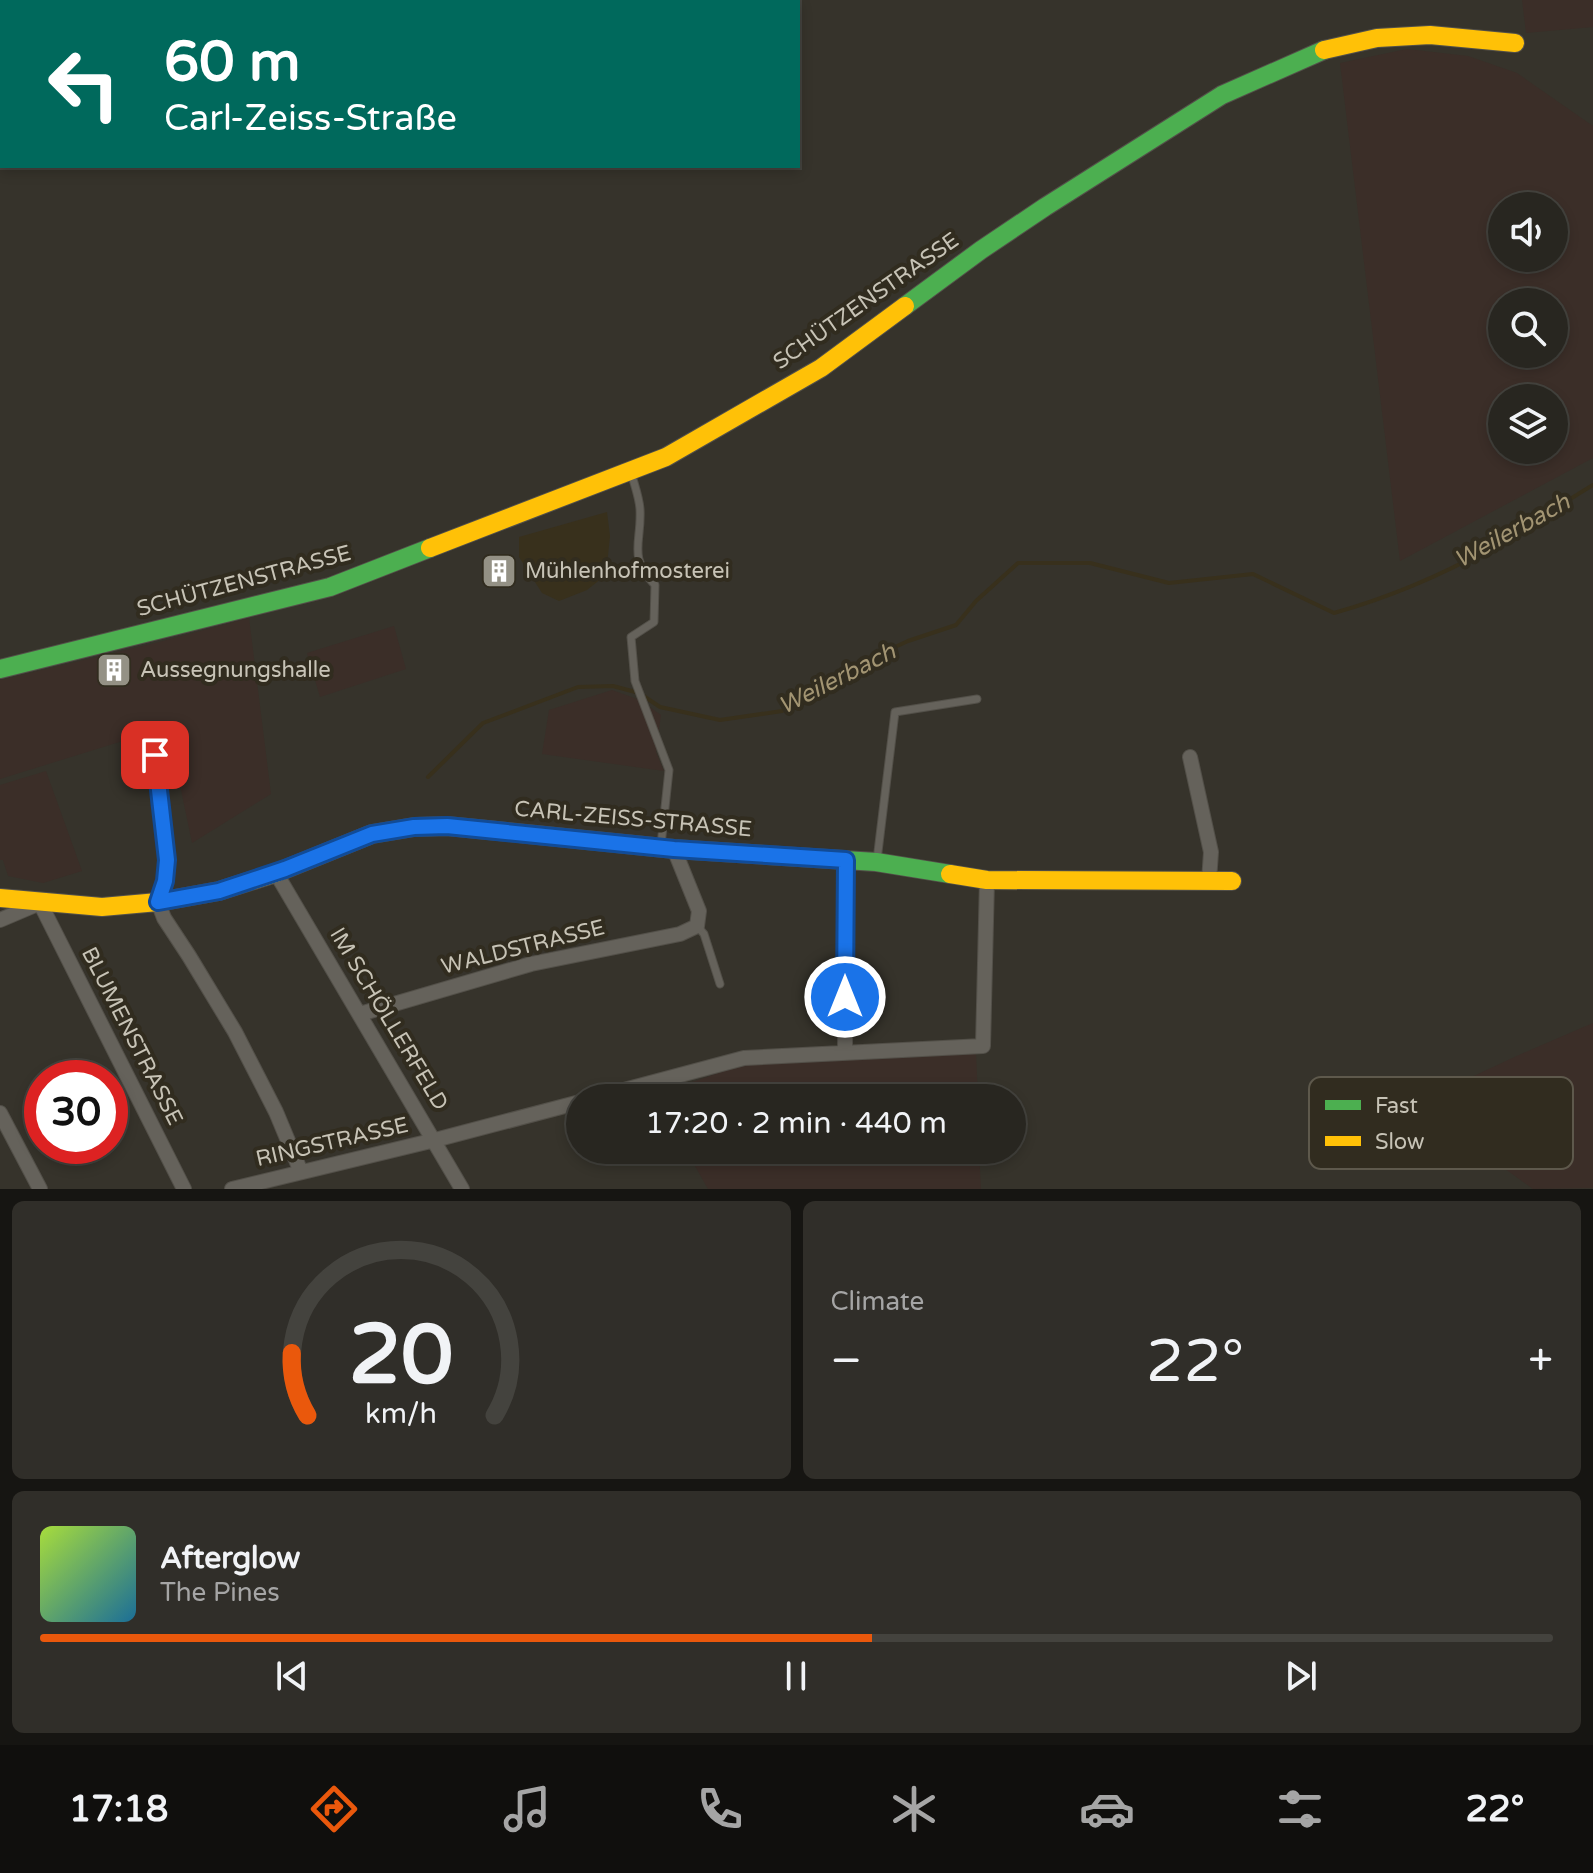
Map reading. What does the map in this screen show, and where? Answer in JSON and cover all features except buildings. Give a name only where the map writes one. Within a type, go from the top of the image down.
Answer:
[{"type":"street","name":"SCHÜTZENSTRASSE","points":[[0,669],[330,587],[666,457],[821,368],[981,250],[1222,95],[1324,50],[1377,38],[1430,35],[1515,43]]},
{"type":"street","points":[[155,755],[167,860],[165,881],[158,902],[164,918],[235,1032],[276,1112],[301,1172]]},
{"type":"street","points":[[1190,757],[1211,852],[1209,881]]},
{"type":"street","name":"CARL-ZEISS-STRASSE","points":[[0,898],[102,907],[158,902],[219,891],[276,873],[372,834],[414,827],[447,826],[667,848],[876,862],[987,880],[1232,881]]},
{"type":"street","points":[[667,848],[699,911],[697,926]]},
{"type":"street","points":[[845,1052],[846,860]]},
{"type":"street","name":"IM SCHÖLLERFELD","points":[[276,873],[462,1189]]},
{"type":"street","points":[[646,1084],[744,1058],[983,1046],[987,880]]},
{"type":"street","points":[[0,920],[40,903]]},
{"type":"street","name":"BLUMENSTRASSE","points":[[40,903],[184,1189]]},
{"type":"street","name":"WALDSTRASSE","points":[[360,1014],[531,964],[680,934],[697,926]]},
{"type":"street","name":"RINGSTRASSE","points":[[232,1189],[566,1106]]},
{"type":"street","points":[[0,1113],[40,1189]]},
{"type":"lane","points":[[630,471],[640,509],[639,564],[655,585],[654,622],[631,637],[635,681],[669,770],[667,848]]},
{"type":"lane","points":[[876,862],[895,712],[977,699]]},
{"type":"lane","points":[[697,926],[704,934],[720,984]]},
{"type":"shaded area","points":[[1522,0],[1593,0],[1593,27],[1526,33]]},
{"type":"shaded area","points":[[1407,49],[1468,56],[1517,73],[1593,126],[1593,458],[1400,561],[1340,63]]},
{"type":"shaded area","points":[[607,512],[610,536],[606,575],[587,590],[559,601],[542,593],[519,557],[519,537]]},
{"type":"shaded area","points":[[249,618],[271,794],[192,843],[168,727],[0,779],[0,680]]},
{"type":"shaded area","points":[[394,626],[406,669],[320,697],[307,653]]},
{"type":"shaded area","points":[[612,690],[640,700],[661,715],[656,752],[664,771],[542,754],[549,710]]},
{"type":"shaded area","points":[[46,771],[82,871],[43,883],[8,876],[3,860],[0,860],[0,785]]},
{"type":"shaded area","points":[[1593,1023],[1593,1188],[1533,1189],[1505,1169],[1573,1169],[1573,1077],[1472,1077]]},
{"type":"shaded area","points":[[976,1052],[977,1084],[686,1084],[745,1064]]},
{"type":"shaded area","points":[[694,1164],[980,1164],[981,1189],[708,1189]]},
{"type":"waterway","name":"Weilerbach","points":[[428,777],[483,723],[578,687],[613,686],[639,693],[660,707],[720,720],[782,711],[856,665],[908,641],[956,625],[976,601],[1018,563],[1090,563],[1169,583],[1253,574],[1334,613],[1393,593],[1451,568],[1515,534],[1593,485]]},
{"type":"traffic: fast","points":[[905,306],[1045,207],[1222,95],[1324,50]]},
{"type":"traffic: fast","points":[[0,669],[330,587],[430,548]]},
{"type":"traffic: fast","points":[[488,830],[674,849],[876,862],[950,874]]},
{"type":"traffic: slow","points":[[1324,50],[1377,38],[1430,35],[1515,43]]},
{"type":"traffic: slow","points":[[430,548],[666,457],[821,368],[905,306]]},
{"type":"traffic: slow","points":[[0,898],[102,907],[158,902],[219,891],[276,873],[372,834],[414,827],[488,830]]},
{"type":"traffic: slow","points":[[950,874],[987,880],[1232,881]]},
{"type":"place","name":"Mühlenhofmosterei","points":[[499,571]]},
{"type":"place","name":"Aussegnungshalle","points":[[114,670]]},
{"type":"route","points":[[155,755],[167,860],[165,881],[158,902],[219,891],[276,873],[372,834],[414,827],[447,826],[674,849],[846,860],[845,997]]}]
